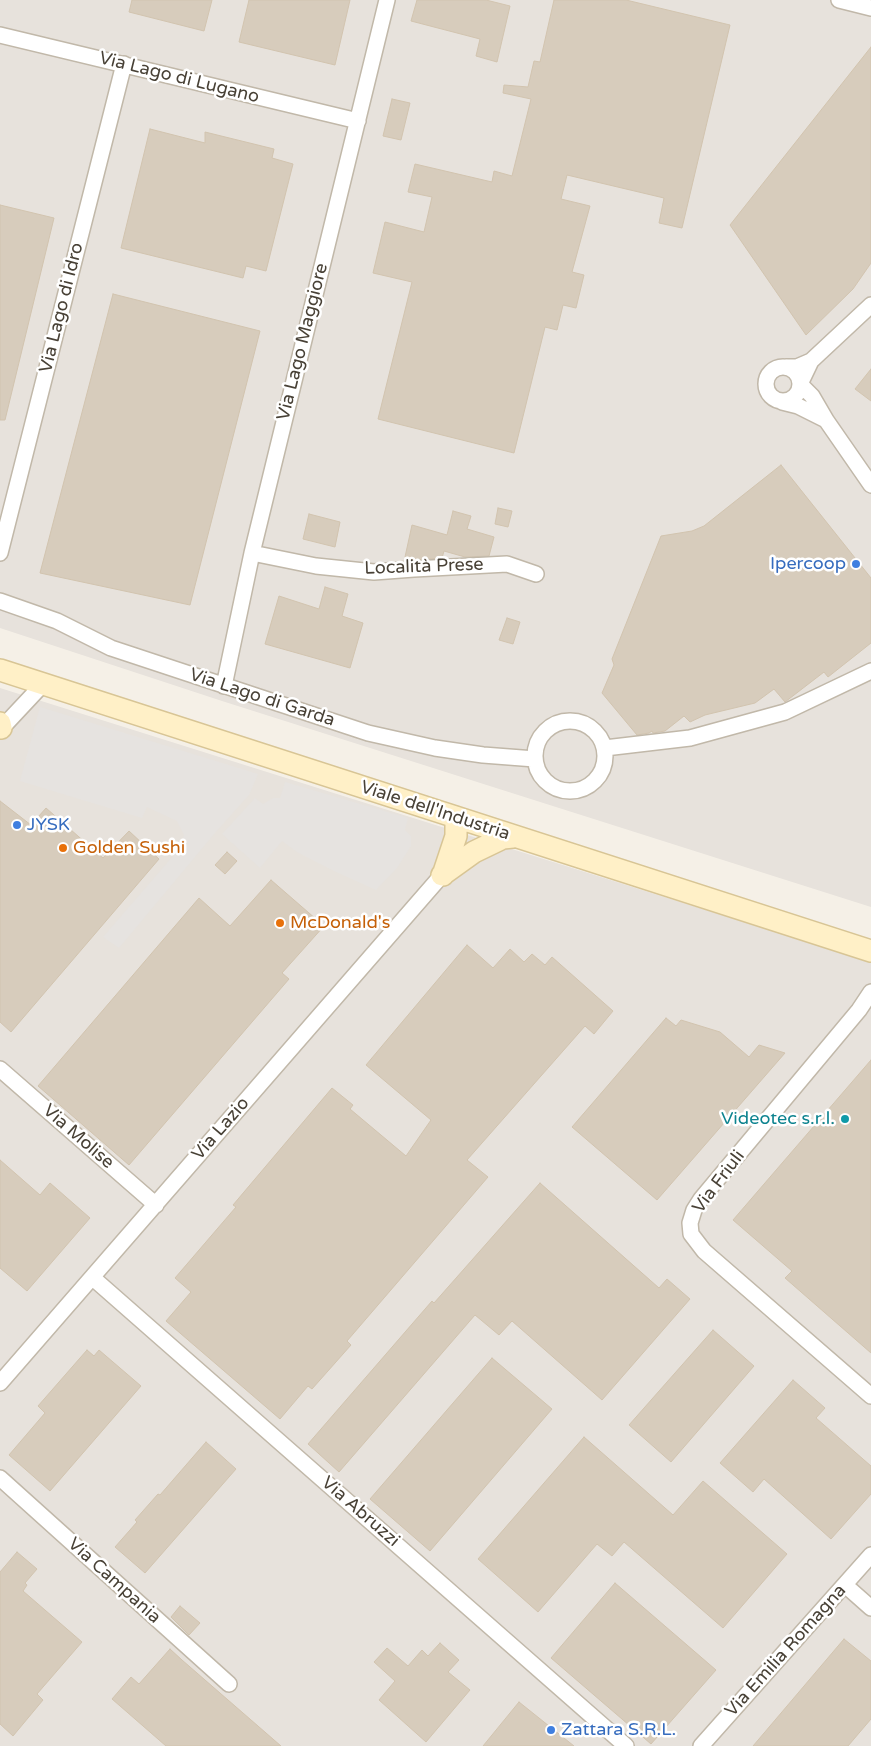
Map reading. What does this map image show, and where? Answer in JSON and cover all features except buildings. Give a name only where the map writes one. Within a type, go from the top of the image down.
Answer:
[{"type":"main road","name":"Viale dell'Industria","points":[[0,670],[871,951]]},
{"type":"main road","points":[[442,875],[456,836],[456,817]]},
{"type":"main road","points":[[442,875],[474,852],[503,838],[513,837]]},
{"type":"street","name":"Via Lago Maggiore","points":[[224,686],[252,552],[387,0]]},
{"type":"street","points":[[839,0],[871,8]]},
{"type":"street","name":"Via Lago di Lugano","points":[[0,35],[358,121]]},
{"type":"street","name":"Via Lago di Idro","points":[[0,552],[124,64]]},
{"type":"street","points":[[826,420],[798,406],[772,398],[768,393],[765,382],[770,372],[781,367],[797,367],[811,361],[871,305]]},
{"type":"street","points":[[782,402],[793,399],[799,390],[811,361]]},
{"type":"street","points":[[787,367],[797,374],[800,384],[812,396],[871,486]]},
{"type":"street","name":"Località Prese","points":[[252,552],[316,566],[374,572],[414,568],[507,564],[536,574]]},
{"type":"street","name":"Via Lago di Garda","points":[[0,601],[57,621],[112,648],[368,733],[435,748],[483,755],[535,759]]},
{"type":"street","points":[[605,748],[690,738],[785,712],[871,671]]},
{"type":"street","points":[[0,727],[43,684]]},
{"type":"street","points":[[564,721],[576,721],[586,724],[598,734],[605,748],[605,760],[602,771],[591,783],[576,791],[564,790],[549,783],[538,770],[535,759],[539,739],[545,730],[553,724],[564,721]]},
{"type":"street","name":"Via Lazio","points":[[0,1384],[442,875]]},
{"type":"street","name":"Via Friuli","points":[[871,992],[859,1010],[702,1199],[694,1210],[690,1223],[691,1234],[704,1251],[871,1396]]},
{"type":"street","name":"Via Molise","points":[[0,1069],[156,1205]]},
{"type":"street","name":"Via Abruzzi","points":[[93,1278],[626,1746]]},
{"type":"street","name":"Via Campania","points":[[0,1478],[229,1684]]},
{"type":"street","name":"Via Emilia Romagna","points":[[701,1746],[871,1556]]},
{"type":"street","points":[[845,1585],[871,1608]]},
{"type":"shaded area","points":[[0,0],[871,0],[871,907],[222,701],[0,628]]},
{"type":"shaded area","points":[[0,688],[871,962],[871,1746],[0,1746]]},
{"type":"shaded area","points":[[40,707],[258,774],[249,795],[119,948],[103,937],[180,848],[184,835],[177,821],[147,807],[142,818],[20,781]]},
{"type":"shaded area","points":[[285,782],[408,818],[405,830],[411,836],[411,846],[397,868],[376,890],[297,852],[282,841],[260,868],[222,834],[255,798],[263,804],[273,798],[280,798]]},
{"type":"place","name":"Ipercoop","points":[[856,564]]},
{"type":"place","name":"JYSK","points":[[17,825]]},
{"type":"place","name":"Golden Sushi","points":[[63,848]]},
{"type":"place","name":"McDonald's","points":[[280,923]]},
{"type":"place","name":"Videotec s.r.l.","points":[[845,1119]]},
{"type":"place","name":"Zattara S.R.L.","points":[[551,1730]]}]
